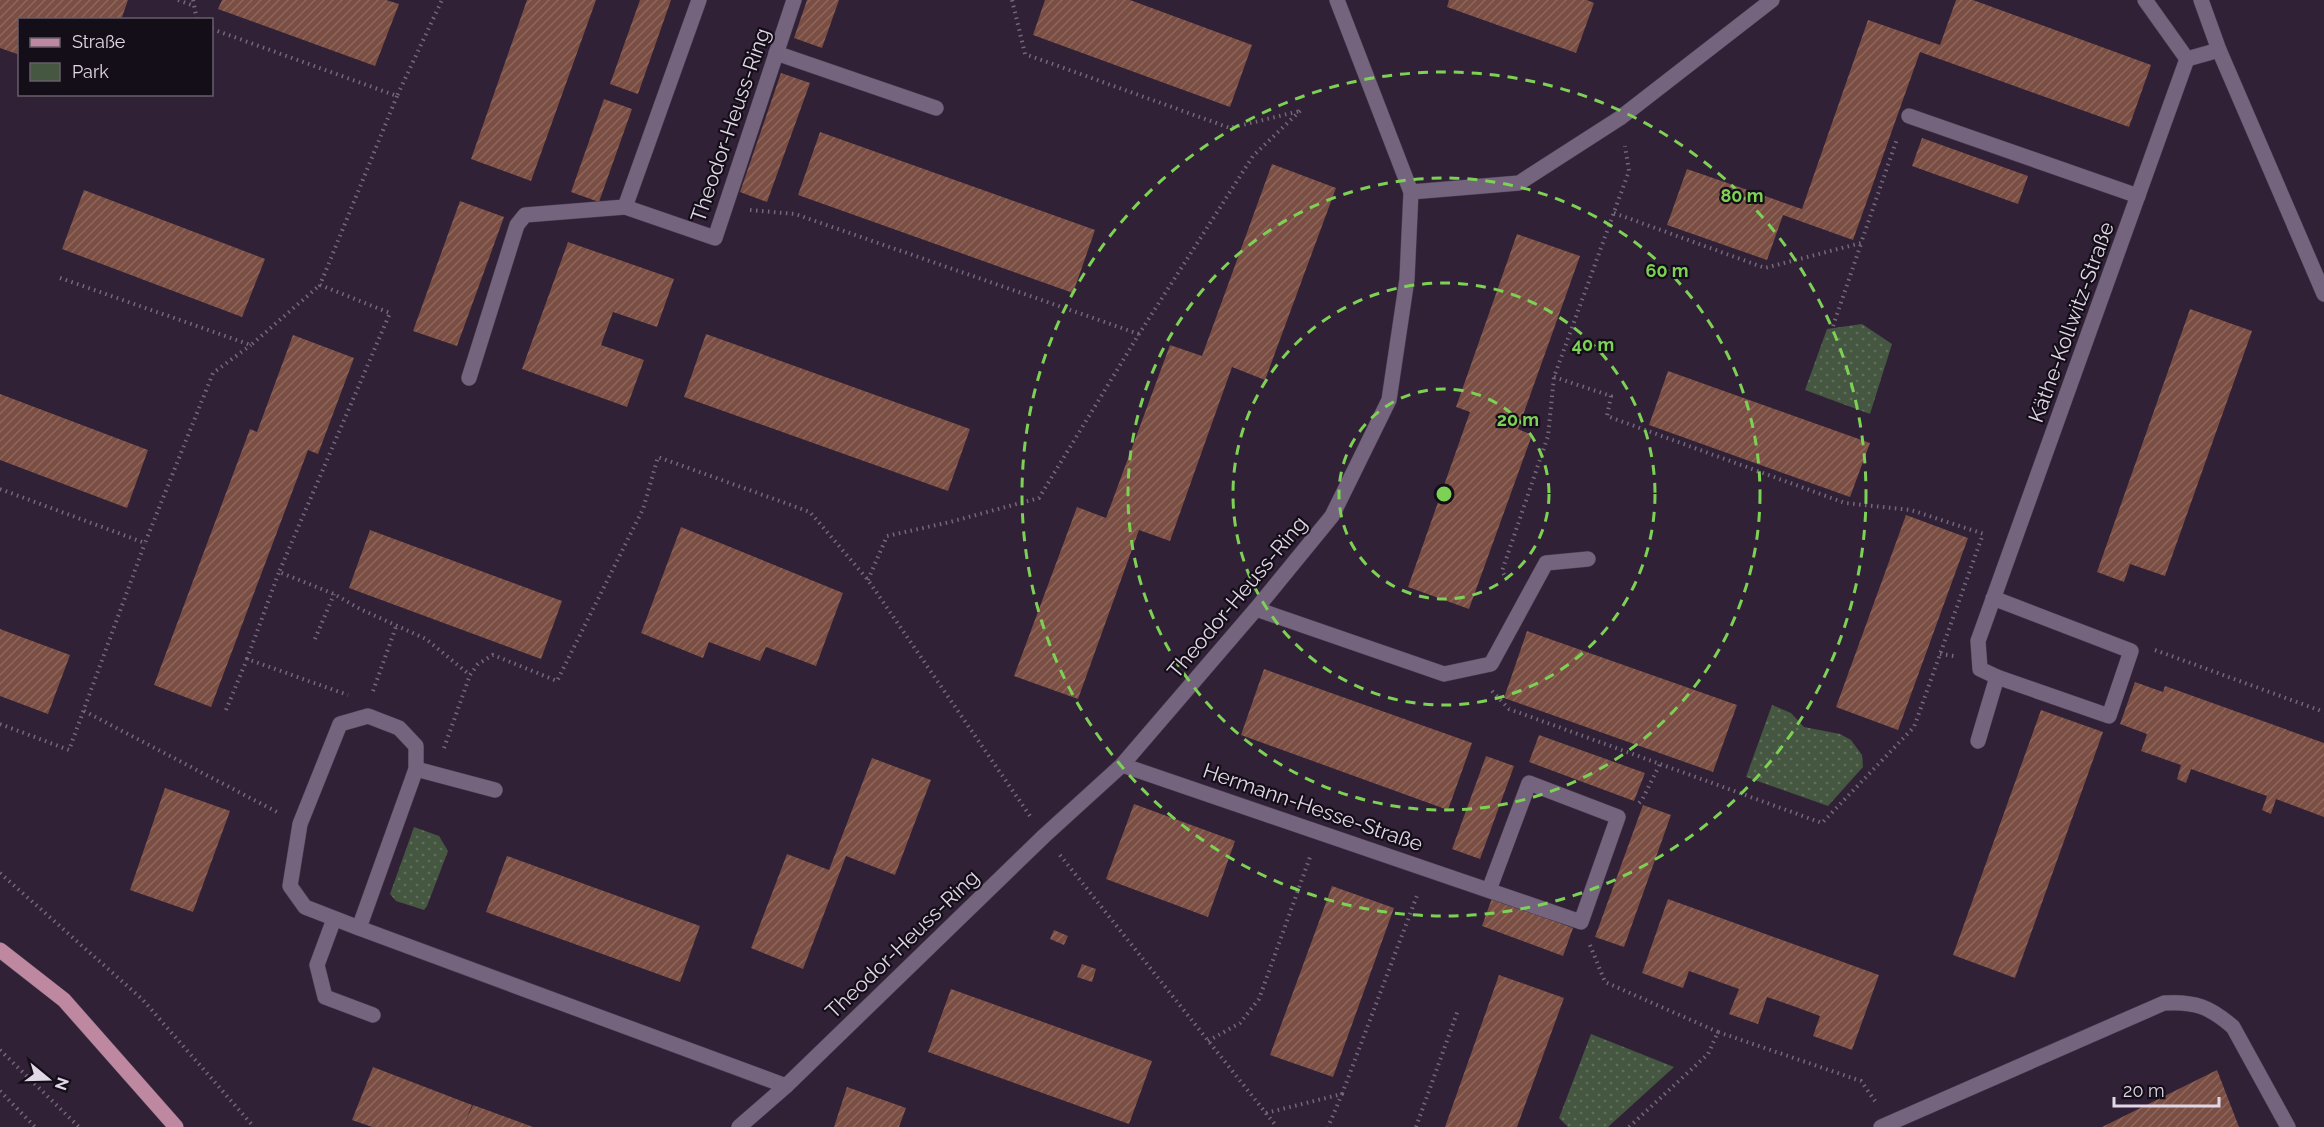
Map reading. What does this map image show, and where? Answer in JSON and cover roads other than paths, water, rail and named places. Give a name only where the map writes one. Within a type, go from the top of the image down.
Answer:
[{"type":"main road","points":[[0,950],[64,1000],[176,1127]]},
{"type":"street","points":[[469,378],[517,225],[525,215],[625,207],[699,0]]},
{"type":"street","name":"Theodor-Heuss-Ring","points":[[625,207],[715,238],[794,0]]},
{"type":"street","name":"Theodor-Heuss-Ring","points":[[739,1127],[786,1086],[1044,836],[1122,765],[1256,609],[1332,516],[1389,400],[1407,279],[1411,192],[1337,0]]},
{"type":"street","points":[[1411,192],[1519,183],[1620,118],[1772,0]]},
{"type":"street","points":[[2145,0],[2187,59],[2219,50]]},
{"type":"street","points":[[2201,0],[2219,50],[2324,294]]},
{"type":"street","points":[[776,53],[936,108]]},
{"type":"street","name":"Käthe-Kollwitz-Straße","points":[[1993,598],[2131,651],[2109,716],[1980,669],[1978,641],[1993,598],[2187,59]]},
{"type":"street","points":[[1909,116],[2138,196]]},
{"type":"street","points":[[1256,609],[1444,674],[1491,664],[1546,563],[1588,559]]},
{"type":"street","points":[[1978,741],[1997,677]]},
{"type":"street","points":[[359,928],[416,769],[416,746],[399,728],[368,709],[340,724],[300,824],[290,886],[305,908],[334,919],[786,1086]]},
{"type":"street","name":"Hermann-Hesse-Straße","points":[[1122,765],[1581,922],[1618,817],[1529,783],[1489,890]]},
{"type":"street","points":[[416,769],[495,790]]},
{"type":"street","points":[[334,919],[317,964],[325,997],[373,1015]]},
{"type":"street","points":[[1886,1124],[2164,1003],[2187,1001],[2219,1015],[2233,1027],[2288,1127]]}]
